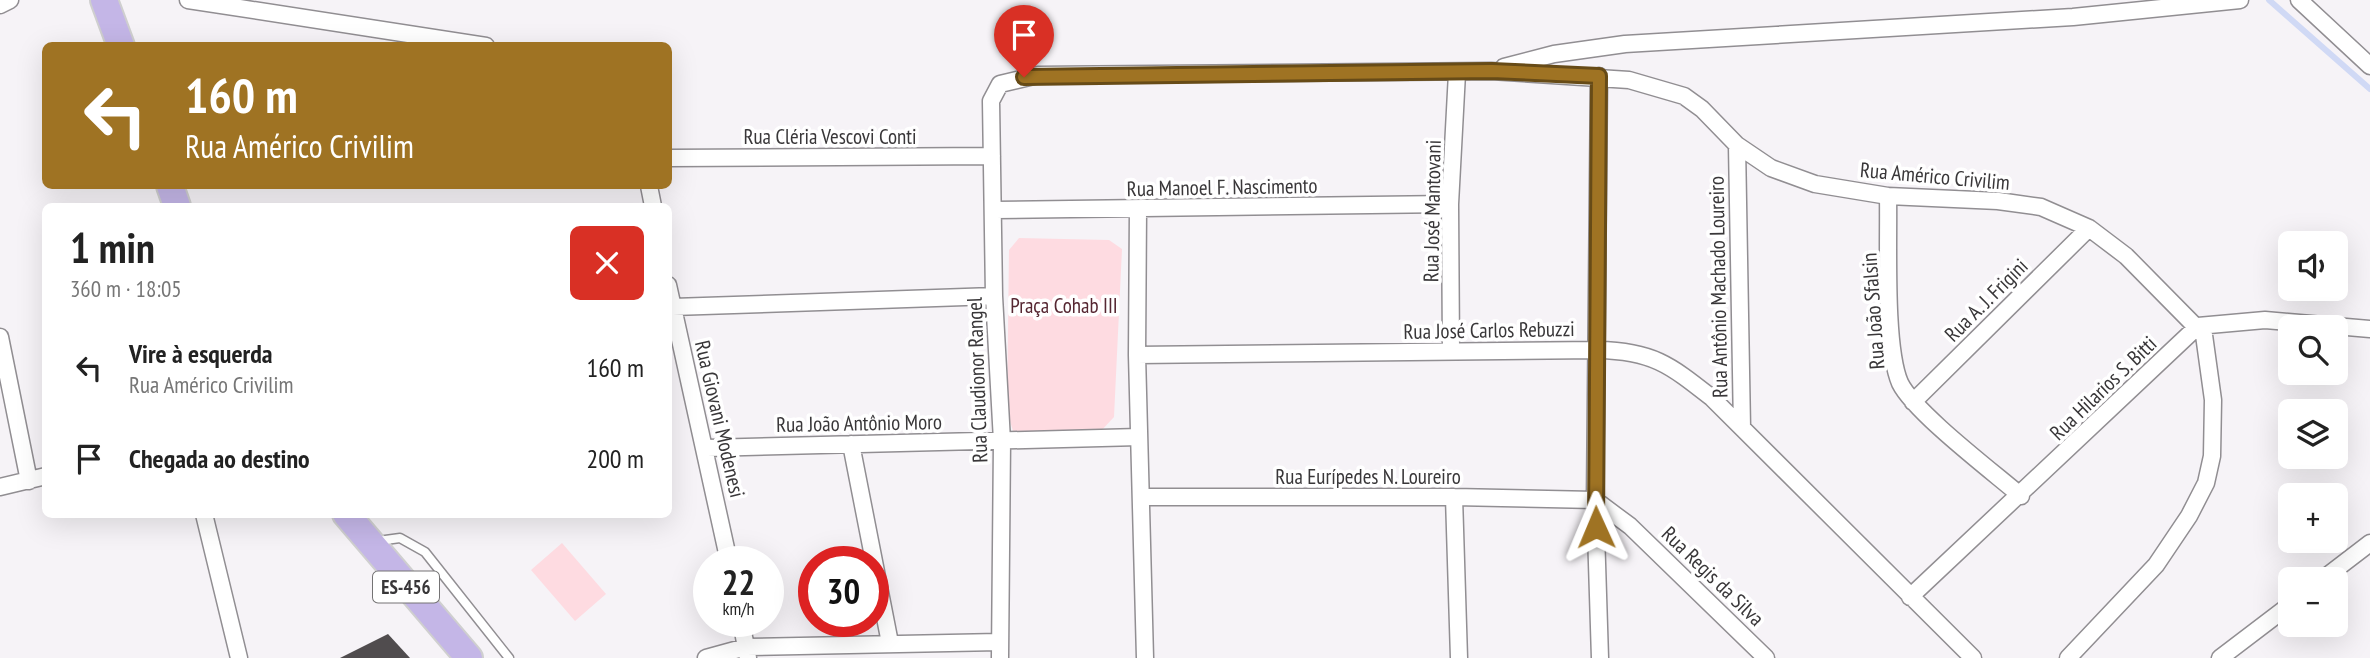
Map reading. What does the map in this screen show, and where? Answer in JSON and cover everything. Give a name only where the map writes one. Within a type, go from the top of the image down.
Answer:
[{"type":"main road","points":[[91,0],[120,41]]},
{"type":"main road","points":[[104,0],[120,41]]},
{"type":"main road","name":"ES-456","points":[[349,518],[469,658]]},
{"type":"street","points":[[0,5],[10,0]]},
{"type":"street","points":[[188,0],[460,42]]},
{"type":"street","points":[[1492,71],[1554,54],[1625,44],[2073,17],[2240,0]]},
{"type":"street","points":[[2299,0],[2370,66]]},
{"type":"street","name":"Rua Américo Crivilim","points":[[991,101],[1000,84],[1038,75],[1492,71],[1599,76],[1658,86],[1684,96],[1702,109],[1737,145],[1771,168],[1815,184],[1888,196],[2041,207],[2088,228],[2126,257],[2199,326],[2209,359],[2213,400],[2212,456],[2206,483],[2156,565],[2068,658]]},
{"type":"street","name":"Rua José Mantovani","points":[[1451,351],[1450,204],[1457,73]]},
{"type":"street","points":[[1599,76],[1595,500],[1600,658]]},
{"type":"street","name":"Rua Claudionor Rangel","points":[[991,101],[995,210],[994,296],[1002,441],[999,650]]},
{"type":"street","name":"Rua Antônio Machado Loureiro","points":[[1737,145],[1742,428]]},
{"type":"street","name":"Rua Cléria Vescovi Conti","points":[[672,158],[992,156]]},
{"type":"street","name":"Rua João Sfalsin","points":[[1888,196],[1892,341],[1900,382],[1913,402],[2021,496]]},
{"type":"street","name":"Rua Manoel F. Nascimento","points":[[995,210],[1450,204]]},
{"type":"street","points":[[1138,210],[1137,355],[1145,658]]},
{"type":"street","name":"Rua A. J. Frigini","points":[[1913,402],[2088,228]]},
{"type":"street","points":[[673,307],[994,296]]},
{"type":"street","name":"Rua Giovani Modenesi","points":[[672,303],[707,448],[726,546]]},
{"type":"street","points":[[2199,326],[2265,320],[2370,329]]},
{"type":"street","name":"Rua Hilarios S. Bitti","points":[[1910,597],[2021,496],[2199,326]]},
{"type":"street","points":[[0,337],[29,481]]},
{"type":"street","name":"Rua José Carlos Rebuzzi","points":[[1137,355],[1625,350],[1653,357],[1676,370],[1712,398],[1973,658]]},
{"type":"street","name":"Rua João Antônio Moro","points":[[707,448],[1139,437]]},
{"type":"street","points":[[852,444],[890,643]]},
{"type":"street","points":[[0,486],[42,477]]},
{"type":"street","name":"Rua Eurípedes N. Loureiro","points":[[1141,497],[1595,500]]},
{"type":"street","points":[[1454,497],[1459,658]]},
{"type":"street","name":"Rua Regis da Silva","points":[[1595,500],[1630,526],[1766,658]]},
{"type":"street","points":[[205,518],[239,658]]},
{"type":"street","points":[[2339,567],[2370,543]]},
{"type":"street","points":[[2220,658],[2278,614]]},
{"type":"street","points":[[706,658],[747,652],[890,643],[999,650]]},
{"type":"lane","points":[[368,542],[400,538],[425,552],[509,658]]},
{"type":"green space","name":"Praça Cohab III","points":[[1019,238],[1109,240],[1122,249],[1114,417],[1100,432],[1014,434],[1007,412],[1009,250]]},
{"type":"green space","points":[[562,543],[606,594],[575,621],[531,570]]},
{"type":"building","points":[[388,634],[410,658],[340,658]]},
{"type":"waterway","points":[[2269,0],[2370,89]]},
{"type":"route","points":[[1024,77],[1492,71],[1599,76],[1596,527]]}]
